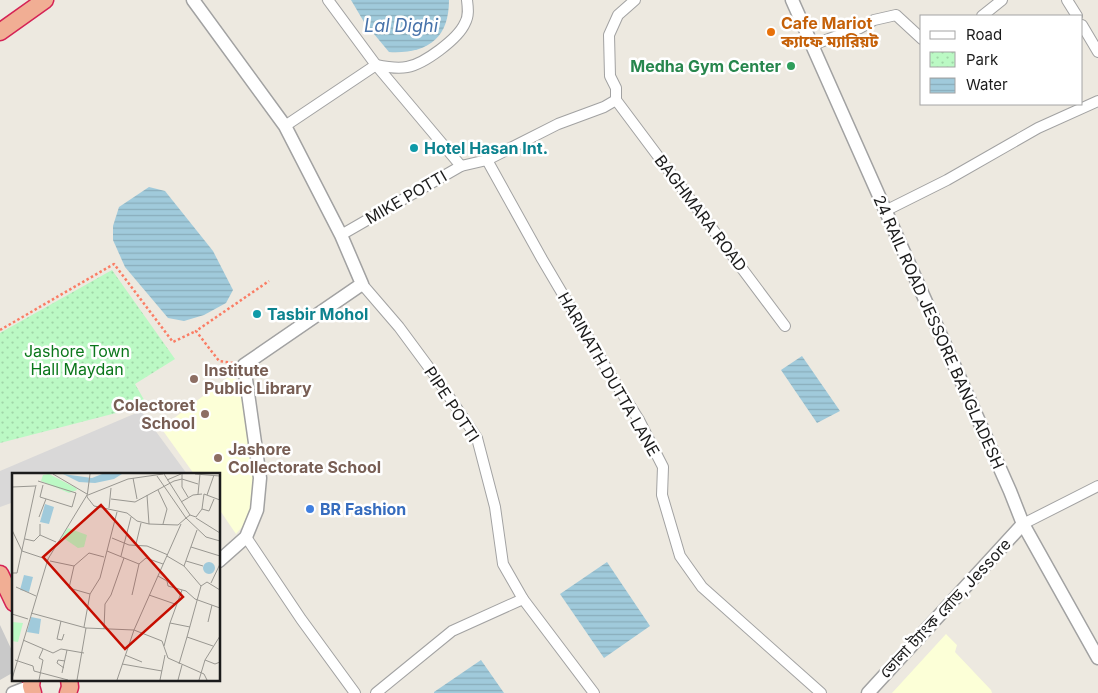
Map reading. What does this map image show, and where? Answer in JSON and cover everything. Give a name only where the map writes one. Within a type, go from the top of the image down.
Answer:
[{"type":"highway","points":[[0,32],[45,0]]},
{"type":"highway","points":[[0,574],[12,599]]},
{"type":"highway","points":[[68,693],[69,680]]},
{"type":"street","points":[[193,0],[285,126],[341,235],[362,284],[244,365],[260,478],[257,510],[246,538],[220,561]]},
{"type":"street","name":"MIKE POTTI","points":[[328,0],[376,65],[461,166],[341,235]]},
{"type":"street","points":[[285,126],[376,65],[407,67],[423,61],[438,51],[465,24],[468,12],[467,0]]},
{"type":"street","points":[[461,166],[487,160],[558,124],[604,107],[616,100],[616,88],[610,76],[609,36],[618,16],[635,0]]},
{"type":"street","name":"24 RAIL ROAD JESSORE BANGLADESH","points":[[792,0],[1023,524],[1098,658]]},
{"type":"street","points":[[983,15],[1002,0]]},
{"type":"street","points":[[1067,0],[1076,15]]},
{"type":"street","points":[[812,45],[860,28],[874,20],[896,15],[920,37]]},
{"type":"street","points":[[1083,27],[1098,52]]},
{"type":"street","name":"BAGHMARA ROAD","points":[[616,100],[786,326]]},
{"type":"street","points":[[885,211],[947,180],[1038,128],[1098,101]]},
{"type":"street","name":"HARINATH DUTTA LANE","points":[[487,160],[542,259],[639,420],[663,467],[662,495],[680,556],[702,587],[821,693]]},
{"type":"street","name":"PIPE POTTI","points":[[362,284],[399,327],[477,438],[494,507],[503,564],[523,599],[594,693]]},
{"type":"street","points":[[1023,524],[1098,486]]},
{"type":"street","name":"ভোলা ট্যাংক রোড, Jessore","points":[[868,693],[1023,524]]},
{"type":"street","points":[[246,538],[301,619],[355,693]]},
{"type":"street","points":[[376,693],[452,631],[523,599]]},
{"type":"street","points":[[13,693],[32,686]]},
{"type":"path","points":[[0,330],[114,264],[172,342],[196,331],[269,281]]},
{"type":"path","points":[[196,331],[219,361],[244,365]]},
{"type":"shaded area","name":"Jashore Collectorate School","points":[[232,374],[245,392],[256,478],[250,518],[236,534],[220,510],[220,473],[193,473],[161,428]]},
{"type":"shaded area","points":[[141,411],[186,473],[12,473],[12,503],[0,507],[0,471]]},
{"type":"shaded area","points":[[0,625],[12,651],[12,673],[0,680]]},
{"type":"shaded area","points":[[946,634],[957,645],[955,652],[992,693],[892,693]]},
{"type":"green space","name":"Jashore Town Hall Maydan","points":[[112,270],[175,359],[135,384],[147,405],[0,443],[0,333]]},
{"type":"water","name":"Lal Dighi","points":[[351,0],[449,0],[448,14],[440,34],[425,47],[402,52],[389,52],[364,22]]},
{"type":"water","points":[[149,187],[165,191],[213,251],[233,290],[226,303],[204,315],[184,321],[168,318],[125,267],[113,240],[113,226],[119,207]]},
{"type":"water","points":[[802,356],[840,411],[817,423],[781,370]]},
{"type":"water","points":[[607,562],[650,626],[604,658],[560,594]]},
{"type":"water","points":[[481,660],[504,693],[434,693],[434,692]]},
{"type":"place","name":"Cafe Mariot ক্যাফে ম্যারিয়ট","points":[[771,32]]},
{"type":"place","name":"Medha Gym Center","points":[[791,66]]},
{"type":"place","name":"Hotel Hasan Int.","points":[[414,148]]},
{"type":"place","name":"Tasbir Mohol","points":[[257,314]]},
{"type":"place","name":"Institute Public Library","points":[[194,379]]},
{"type":"place","name":"Colectoret School","points":[[205,414]]},
{"type":"place","name":"Jashore Collectorate School","points":[[218,458]]},
{"type":"place","name":"BR Fashion","points":[[310,509]]}]
